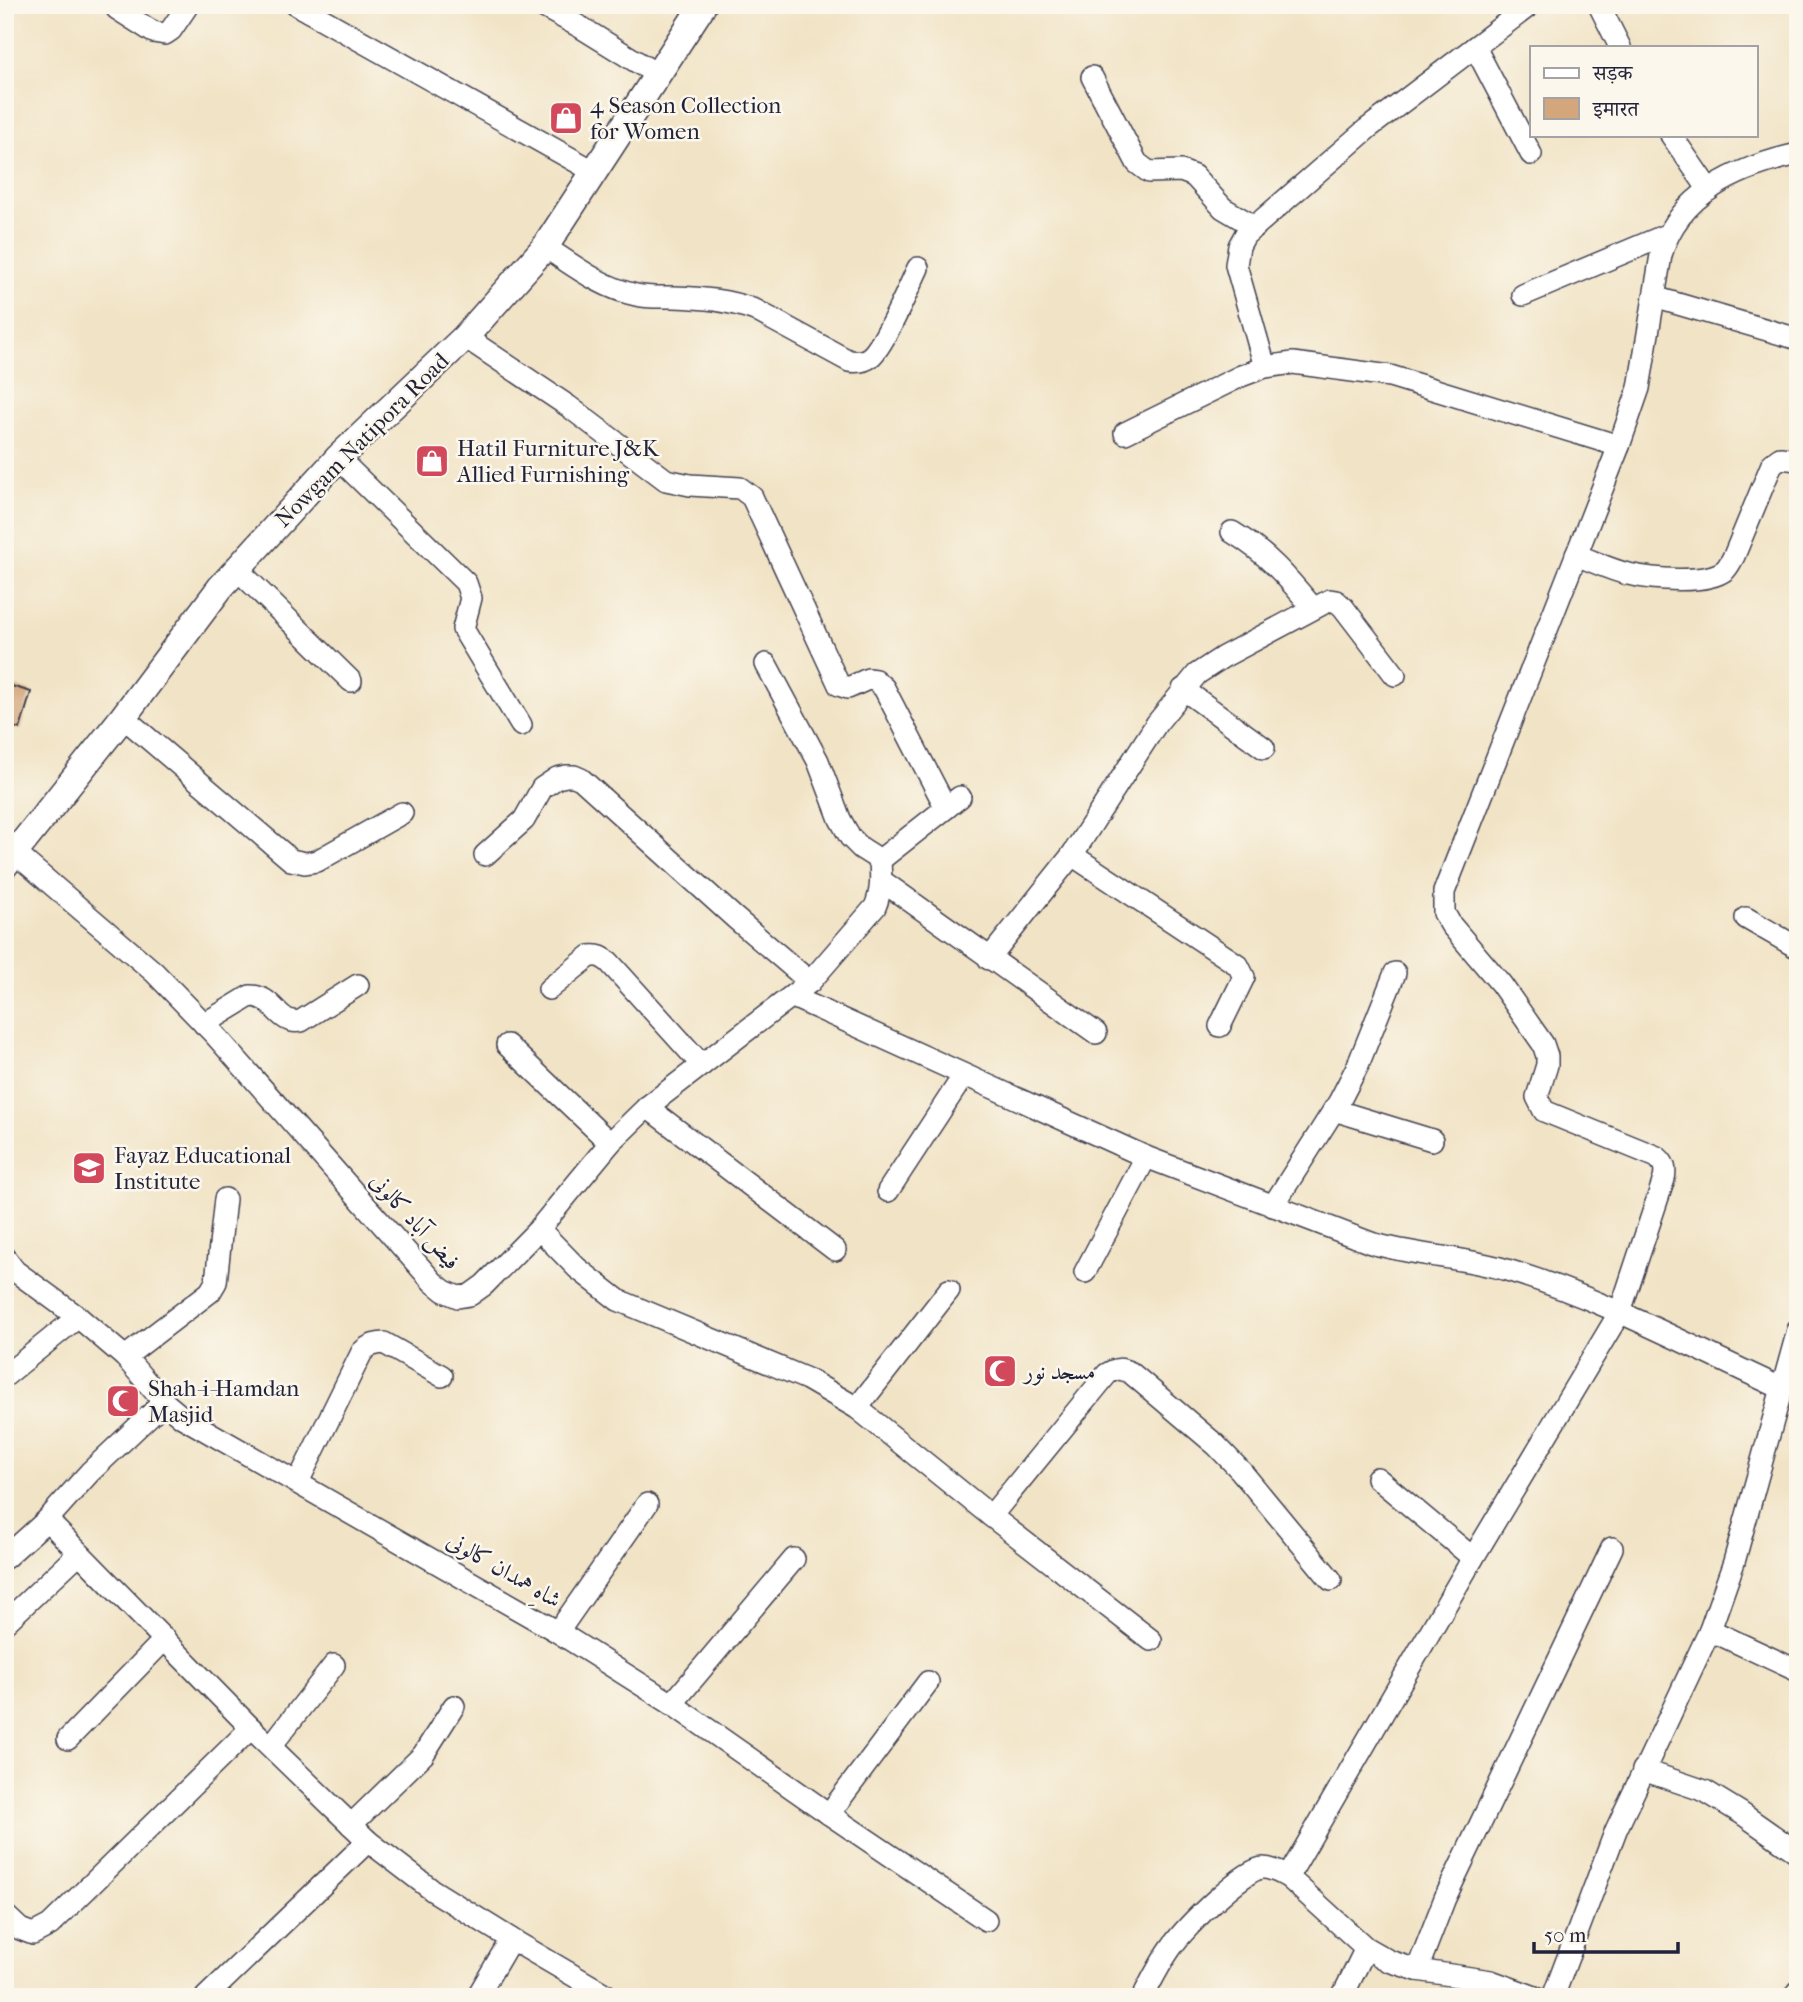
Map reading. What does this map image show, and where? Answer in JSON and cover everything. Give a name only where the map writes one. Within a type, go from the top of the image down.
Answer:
[{"type":"main road","name":"Nowgam Natipora Road","points":[[10,859],[123,717],[220,588],[338,458],[464,337],[545,247],[703,5]]},
{"type":"street","points":[[117,9],[153,32],[166,34],[188,5]]},
{"type":"street","points":[[298,5],[595,172]]},
{"type":"street","points":[[540,5],[582,27],[658,75]]},
{"type":"street","points":[[1265,367],[1236,265],[1239,246],[1245,235],[1367,129],[1530,5]]},
{"type":"street","points":[[1599,5],[1620,46]]},
{"type":"street","points":[[1475,47],[1531,154]]},
{"type":"street","points":[[1092,77],[1137,163],[1149,172],[1181,171],[1194,176],[1223,208],[1255,227]]},
{"type":"street","points":[[1672,136],[1709,190]]},
{"type":"street","points":[[1288,1877],[1473,1558],[1620,1312],[1664,1179],[1665,1170],[1657,1157],[1544,1111],[1537,1097],[1547,1065],[1543,1044],[1501,984],[1451,925],[1444,913],[1443,903],[1449,879],[1619,446],[1639,388],[1666,235],[1686,207],[1709,190],[1762,162],[1798,154]]},
{"type":"street","points":[[1523,295],[1666,235]]},
{"type":"street","points":[[545,247],[619,291],[639,296],[710,298],[739,304],[855,362],[864,361],[877,349],[918,268]]},
{"type":"street","points":[[1654,297],[1798,340]]},
{"type":"street","points":[[464,337],[568,406],[666,481],[740,488],[752,497],[839,685],[848,688],[868,679],[875,680],[884,688],[953,802],[881,871]]},
{"type":"street","points":[[1125,433],[1241,376],[1265,367],[1293,363],[1390,376],[1619,446]]},
{"type":"street","points":[[338,458],[466,583],[471,598],[463,629],[521,725]]},
{"type":"street","points":[[1576,555],[1627,574],[1646,577],[1704,579],[1717,574],[1727,568],[1734,556],[1772,464],[1780,458],[1798,460]]},
{"type":"street","points":[[1232,532],[1273,561],[1313,608]]},
{"type":"street","points":[[237,569],[351,681]]},
{"type":"street","points":[[989,959],[1072,855],[1157,723],[1197,674],[1223,657],[1330,600],[1336,601],[1395,675]]},
{"type":"street","points":[[766,664],[818,761],[840,819],[850,837],[881,871],[989,959],[1096,1033]]},
{"type":"street","points":[[1184,689],[1264,748]]},
{"type":"street","points":[[123,717],[291,860],[305,863],[317,861],[402,813]]},
{"type":"street","points":[[485,856],[524,820],[542,788],[557,778],[573,776],[581,779],[810,982]]},
{"type":"street","points":[[1072,855],[1238,965],[1244,976],[1220,1026]]},
{"type":"street","name":"فیض آباد کالونی","points":[[10,859],[154,972],[444,1291],[457,1297],[470,1295],[484,1285],[539,1228],[610,1143],[647,1107],[810,982],[875,907],[880,895],[881,871]]},
{"type":"street","points":[[1746,918],[1798,948]]},
{"type":"street","points":[[549,989],[590,956],[598,955],[609,962],[702,1065]]},
{"type":"street","points":[[1273,1206],[1334,1110],[1358,1065],[1395,973]]},
{"type":"street","points":[[204,1024],[250,996],[264,998],[286,1020],[294,1023],[358,985]]},
{"type":"street","points":[[793,997],[1146,1157],[1371,1243],[1401,1252],[1480,1263],[1507,1270],[1620,1312],[1781,1388]]},
{"type":"street","points":[[507,1045],[610,1143]]},
{"type":"street","points":[[888,1191],[964,1075]]},
{"type":"street","points":[[647,1107],[835,1250]]},
{"type":"street","points":[[1334,1110],[1432,1140]]},
{"type":"street","points":[[1084,1272],[1146,1157]]},
{"type":"street","points":[[125,1357],[210,1292],[216,1282],[225,1199]]},
{"type":"street","points":[[539,1228],[577,1268],[618,1300],[807,1379],[857,1408],[1151,1640]]},
{"type":"street","name":"شاہِ ہمدان کالونی","points":[[5,1258],[15,1271],[78,1317],[125,1357],[164,1402],[183,1417],[558,1632],[672,1704],[986,1920]]},
{"type":"street","points":[[857,1408],[949,1290]]},
{"type":"street","points":[[5,1376],[78,1317]]},
{"type":"street","points":[[1553,1997],[1616,1830],[1710,1630],[1737,1551],[1798,1330]]},
{"type":"street","points":[[298,1482],[366,1348],[384,1343],[442,1376]]},
{"type":"street","points":[[991,1516],[1107,1374],[1122,1368],[1216,1445],[1241,1471],[1331,1580]]},
{"type":"street","points":[[5,1558],[47,1520],[90,1472],[164,1402]]},
{"type":"street","points":[[1377,1478],[1473,1558]]},
{"type":"street","points":[[558,1632],[647,1504]]},
{"type":"street","points":[[47,1520],[251,1728],[368,1841],[432,1890],[610,1997]]},
{"type":"street","points":[[1417,1970],[1445,1898],[1612,1548]]},
{"type":"street","points":[[5,1623],[78,1554]]},
{"type":"street","points":[[672,1704],[794,1559]]},
{"type":"street","points":[[1710,1630],[1798,1671]]},
{"type":"street","points":[[68,1739],[165,1639]]},
{"type":"street","points":[[271,1746],[334,1665]]},
{"type":"street","points":[[829,1814],[928,1682]]},
{"type":"street","points":[[351,1825],[423,1755],[454,1706]]},
{"type":"street","points":[[5,1915],[20,1929],[33,1934],[50,1925],[251,1728]]},
{"type":"street","points":[[1643,1770],[1705,1791],[1798,1853]]},
{"type":"street","points":[[206,1997],[368,1841]]},
{"type":"street","points":[[1143,1997],[1172,1946],[1189,1926],[1237,1882],[1261,1867],[1274,1869],[1288,1877],[1366,1948],[1404,1967],[1491,1981],[1535,1997]]},
{"type":"street","points":[[477,1997],[510,1939]]},
{"type":"street","points":[[1342,1997],[1366,1948]]},
{"type":"building","points":[[5,684],[31,692],[20,729],[5,724]]},
{"type":"place","name":"4 Season Collection for Women","points":[[566,118]]},
{"type":"place","name":"Hatil Furniture J&K Allied Furnishing","points":[[432,461]]},
{"type":"place","name":"Fayaz Educational Institute","points":[[89,1168]]},
{"type":"place","name":"مسجد نور","points":[[1000,1371]]},
{"type":"place","name":"Shah-i-Hamdan Masjid","points":[[123,1401]]}]
